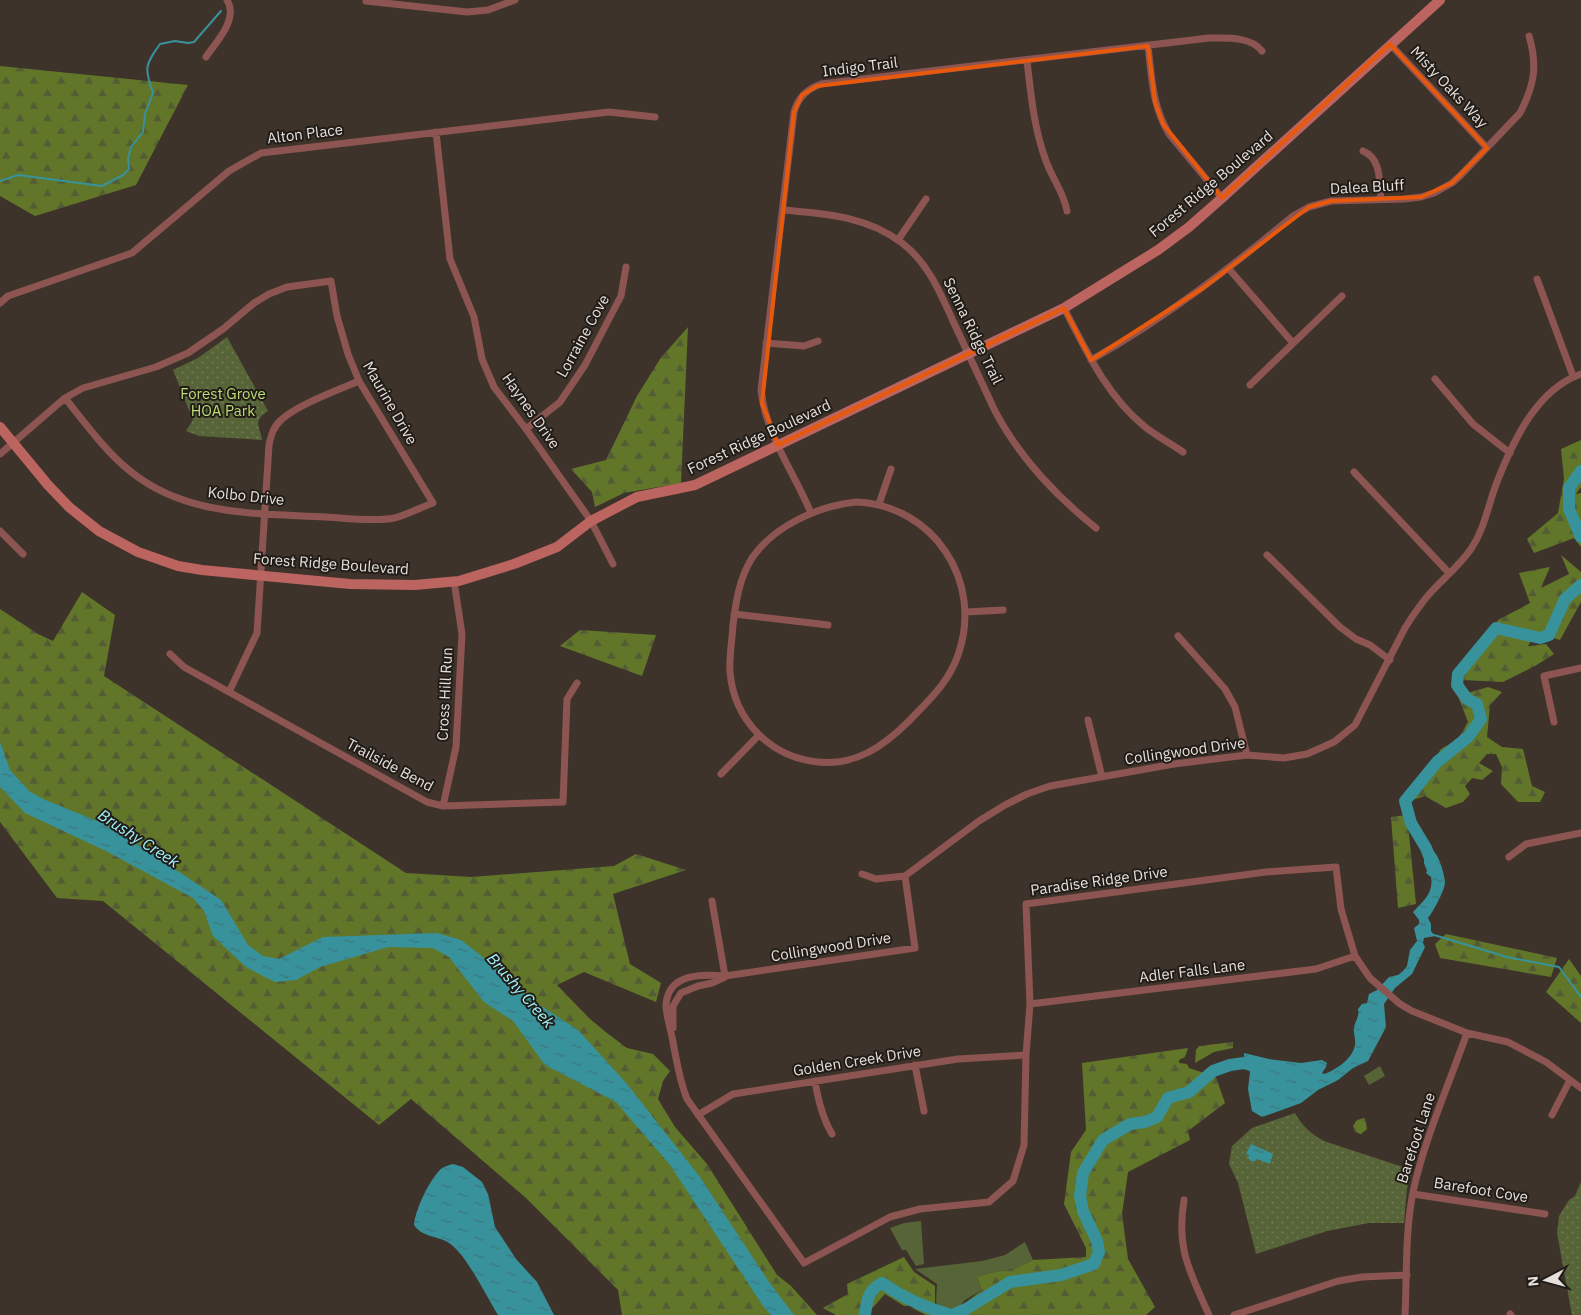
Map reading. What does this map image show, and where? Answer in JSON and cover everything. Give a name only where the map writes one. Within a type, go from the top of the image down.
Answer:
[{"type":"street","points":[[206,57],[229,22],[231,6],[227,0]]},
{"type":"street","points":[[366,1],[467,12],[488,10],[515,0]]},
{"type":"street","name":"Forest Ridge Boulevard","points":[[0,427],[69,507],[99,531],[138,552],[178,566],[350,584],[415,585],[454,581],[514,564],[556,547],[591,521],[637,497],[695,485],[1064,308],[1158,250],[1189,227],[1440,0]]},
{"type":"street","name":"Dalea Bluff","points":[[1091,360],[1128,339],[1229,269],[1293,216],[1309,207],[1331,201],[1421,197],[1434,193],[1452,183],[1516,120],[1527,100],[1532,84],[1534,67],[1534,53],[1529,36]]},
{"type":"street","name":"Indigo Trail","points":[[811,514],[769,427],[762,403],[762,378],[795,108],[802,95],[821,84],[1221,38],[1253,43],[1262,51]]},
{"type":"street","name":"Misty Oaks Way","points":[[1390,44],[1488,148]]},
{"type":"street","points":[[1148,46],[1155,102],[1163,124],[1169,134],[1222,198]]},
{"type":"street","points":[[1027,61],[1034,117],[1040,144],[1046,162],[1064,198],[1067,211]]},
{"type":"street","name":"Alton Place","points":[[0,303],[8,296],[132,253],[229,171],[261,153],[608,112],[655,116]]},
{"type":"street","name":"Haynes Drive","points":[[436,132],[450,259],[474,317],[482,359],[494,386],[591,521],[614,564]]},
{"type":"street","points":[[1362,151],[1372,157],[1376,165],[1381,200]]},
{"type":"street","points":[[898,240],[926,199]]},
{"type":"street","name":"Senna Ridge Trail","points":[[783,210],[851,218],[875,227],[898,240],[912,252],[928,271],[996,412],[1024,455],[1053,488],[1096,528]]},
{"type":"street","name":"Lorraine Cove","points":[[526,429],[560,402],[585,365],[620,296],[626,267]]},
{"type":"street","points":[[1229,269],[1293,343]]},
{"type":"street","points":[[1537,279],[1573,376]]},
{"type":"street","name":"Maurine Drive","points":[[65,398],[83,388],[156,367],[188,353],[223,329],[254,303],[269,294],[287,287],[330,281],[337,316],[348,354],[359,380],[433,502]]},
{"type":"street","points":[[1250,385],[1342,296]]},
{"type":"street","points":[[1064,308],[1091,360],[1107,385],[1131,414],[1159,437],[1183,452]]},
{"type":"street","points":[[766,343],[804,346],[818,341]]},
{"type":"street","name":"Collingwood Drive","points":[[804,1263],[687,1099],[680,1081],[666,1005],[668,993],[672,987],[677,982],[690,976],[707,974],[725,976],[915,948],[905,876],[979,821],[1027,794],[1050,786],[1174,764],[1247,755],[1284,758],[1307,754],[1334,742],[1356,725],[1414,614],[1430,593],[1462,560],[1481,533],[1497,483],[1510,453],[1534,410],[1550,392],[1573,376],[1581,374]]},
{"type":"street","points":[[1435,379],[1473,424],[1510,453]]},
{"type":"street","points":[[229,692],[257,633],[269,445],[272,431],[280,420],[296,410],[359,380]]},
{"type":"street","points":[[0,454],[65,398]]},
{"type":"street","name":"Kolbo Drive","points":[[65,398],[104,446],[131,472],[180,500],[233,512],[362,519],[394,518],[433,502]]},
{"type":"street","points":[[879,504],[891,469]]},
{"type":"street","points":[[1354,472],[1449,573]]},
{"type":"street","points":[[856,502],[879,504],[913,518],[923,525],[946,553],[957,575],[966,612],[962,644],[954,666],[938,692],[893,738],[872,752],[849,760],[818,762],[800,759],[784,753],[758,736],[740,708],[732,684],[730,660],[734,614],[742,578],[753,557],[765,543],[780,531],[811,514],[856,502]]},
{"type":"street","points":[[0,531],[23,554]]},
{"type":"street","points":[[1267,555],[1340,627],[1356,639],[1370,645],[1390,660]]},
{"type":"street","name":"Cross Hill Run","points":[[443,806],[456,747],[462,634],[454,581]]},
{"type":"street","points":[[966,612],[1003,610]]},
{"type":"street","points":[[734,614],[828,625]]},
{"type":"street","points":[[1178,636],[1226,689],[1235,707],[1247,755]]},
{"type":"street","name":"Trailside Bend","points":[[170,654],[184,667],[427,802],[443,806],[563,802],[567,699],[577,683]]},
{"type":"street","points":[[1554,722],[1544,676],[1581,668]]},
{"type":"street","points":[[1088,720],[1102,777]]},
{"type":"street","points":[[721,774],[758,736]]},
{"type":"street","points":[[1509,857],[1526,844],[1581,833]]},
{"type":"street","name":"Paradise Ridge Drive","points":[[804,1263],[890,1217],[920,1209],[989,1202],[1013,1181],[1024,1144],[1026,1055],[1030,1004],[1026,904],[1266,872],[1336,867],[1341,909],[1355,956],[1370,978],[1400,1004],[1467,1033],[1508,1042],[1546,1062],[1581,1088]]},
{"type":"street","points":[[862,874],[876,879],[905,876]]},
{"type":"street","points":[[712,901],[725,976]]},
{"type":"street","name":"Adler Falls Lane","points":[[1030,1004],[1316,969],[1355,956]]},
{"type":"street","name":"Collingwood Drive","points":[[674,1042],[673,1006],[681,993],[712,983],[725,976]]},
{"type":"street","name":"Barefoot Lane","points":[[1405,1315],[1410,1218],[1419,1165],[1467,1033]]},
{"type":"street","name":"Golden Creek Drive","points":[[698,1115],[733,1094],[958,1059],[1026,1055]]},
{"type":"street","points":[[916,1065],[924,1111]]},
{"type":"street","points":[[1552,1115],[1570,1080]]},
{"type":"street","points":[[815,1081],[822,1114],[832,1134]]},
{"type":"street","name":"Barefoot Cove","points":[[1413,1194],[1545,1214]]},
{"type":"street","points":[[1184,1200],[1180,1221],[1181,1240],[1187,1263],[1209,1315]]},
{"type":"street","points":[[1234,1315],[1338,1281],[1362,1277],[1407,1275]]},
{"type":"highlighted area","points":[[1390,44],[1487,148],[1452,183],[1421,197],[1331,201],[1309,207],[1203,288],[1091,360],[1064,308],[778,445],[762,403],[794,112],[802,95],[817,86],[1148,46],[1155,102],[1163,124],[1222,198]]},
{"type":"green space","points":[[0,66],[188,85],[136,185],[35,216],[0,196]]},
{"type":"green space","points":[[688,327],[681,483],[624,493],[595,507],[592,492],[571,469],[606,460],[637,396],[660,359]]},
{"type":"green space","name":"Forest Grove HOA Park","points":[[227,337],[268,411],[260,418],[258,424],[262,440],[199,436],[186,431],[193,420],[173,370],[198,358]]},
{"type":"green space","points":[[1581,440],[1581,487],[1576,494],[1581,493],[1581,547],[1574,538],[1534,553],[1527,539],[1558,513],[1564,479],[1561,449]]},
{"type":"green space","points":[[1561,555],[1581,572],[1581,602],[1560,640],[1536,633],[1528,646],[1546,644],[1554,654],[1503,682],[1462,680],[1498,620],[1530,603],[1519,573],[1550,567],[1541,588],[1569,574]]},
{"type":"green space","points":[[82,592],[115,615],[104,676],[406,873],[471,877],[614,866],[636,854],[686,870],[613,894],[630,964],[661,983],[656,1002],[584,972],[557,985],[590,1019],[607,1033],[627,1048],[653,1054],[670,1071],[663,1081],[658,1099],[675,1127],[707,1164],[777,1275],[791,1286],[817,1315],[622,1315],[618,1290],[526,1198],[411,1099],[379,1125],[103,901],[57,898],[0,822],[0,609],[38,634],[53,641]]},
{"type":"green space","points":[[580,630],[656,635],[642,676],[560,646]]},
{"type":"green space","points":[[1488,687],[1502,692],[1490,705],[1487,737],[1502,747],[1523,749],[1532,786],[1545,792],[1540,802],[1518,802],[1501,784],[1502,767],[1496,754],[1487,754],[1479,763],[1493,771],[1482,780],[1472,778],[1465,786],[1470,794],[1463,802],[1446,808],[1425,796],[1409,801],[1441,749],[1458,739],[1468,722],[1458,696]]},
{"type":"green space","points":[[1407,815],[1416,904],[1398,908],[1391,817]]},
{"type":"green space","points":[[1446,934],[1557,958],[1551,977],[1440,958],[1435,944]]},
{"type":"green space","points":[[1569,959],[1581,976],[1581,1023],[1546,992]]},
{"type":"green space","points":[[1233,1042],[1233,1048],[1214,1052],[1195,1063],[1196,1050],[1199,1046]]},
{"type":"green space","points":[[1188,1048],[1185,1057],[1179,1060],[1179,1063],[1187,1064],[1189,1068],[1216,1077],[1225,1103],[1188,1131],[1190,1140],[1128,1172],[1122,1214],[1128,1259],[1155,1307],[1146,1315],[926,1315],[912,1308],[936,1306],[952,1313],[982,1290],[977,1277],[1014,1269],[1033,1260],[1086,1257],[1086,1248],[1064,1204],[1071,1152],[1086,1130],[1082,1063]]},
{"type":"green space","points":[[1380,1066],[1385,1076],[1369,1085],[1364,1076]]},
{"type":"green space","points":[[1295,1113],[1307,1129],[1324,1141],[1412,1170],[1407,1188],[1404,1223],[1369,1223],[1327,1231],[1256,1254],[1238,1183],[1229,1164],[1232,1146],[1252,1128]]},
{"type":"green space","points":[[1365,1118],[1367,1129],[1361,1134],[1355,1132],[1353,1126],[1357,1120]]},
{"type":"green space","points":[[1581,1182],[1581,1315],[1572,1315],[1557,1233],[1559,1216],[1569,1200],[1575,1196]]},
{"type":"green space","points":[[921,1221],[924,1264],[916,1266],[906,1250],[902,1250],[890,1228],[904,1223]]},
{"type":"green space","points":[[1025,1242],[1033,1260],[1014,1269],[977,1277],[982,1290],[965,1300],[957,1310],[947,1310],[936,1303],[937,1284],[915,1269],[982,1261],[1005,1255]]},
{"type":"green space","points":[[904,1257],[914,1272],[935,1286],[935,1305],[904,1306],[885,1294],[866,1315],[836,1315],[823,1308],[848,1294],[847,1284]]},
{"type":"water","name":"Brushy Creek","points":[[0,742],[10,770],[29,791],[43,799],[112,827],[221,900],[248,945],[263,956],[279,959],[323,937],[437,933],[461,940],[507,976],[532,1000],[578,1030],[627,1084],[700,1177],[769,1282],[794,1315],[771,1315],[763,1306],[670,1165],[616,1102],[545,1065],[513,1021],[484,1002],[449,957],[433,948],[388,947],[320,967],[296,980],[275,982],[246,967],[213,936],[204,911],[193,898],[106,851],[25,813],[0,787]]},
{"type":"water","points":[[1428,847],[1438,857],[1445,882],[1436,906],[1428,918],[1431,924],[1431,931],[1435,936],[1424,938],[1423,943],[1425,947],[1412,974],[1395,988],[1384,1004],[1386,1027],[1368,1061],[1353,1068],[1338,1080],[1318,1090],[1301,1103],[1262,1117],[1252,1111],[1248,1089],[1250,1072],[1244,1063],[1244,1053],[1269,1059],[1301,1063],[1322,1060],[1327,1063],[1322,1073],[1324,1074],[1334,1070],[1348,1059],[1355,1044],[1354,1030],[1358,1009],[1362,1004],[1367,1003],[1369,994],[1377,990],[1389,977],[1398,975],[1403,971],[1407,966],[1410,950],[1417,941],[1414,928],[1419,924],[1419,920],[1413,912],[1427,896],[1431,888],[1431,877],[1426,873],[1424,863],[1424,850]]},
{"type":"water","points":[[1251,1144],[1273,1154],[1270,1164],[1257,1159],[1251,1161],[1248,1158],[1249,1155],[1246,1154]]},
{"type":"water","points":[[453,1164],[463,1167],[482,1182],[488,1194],[495,1227],[516,1259],[537,1282],[554,1315],[498,1315],[469,1266],[456,1249],[444,1240],[422,1232],[414,1225],[420,1203],[428,1186],[442,1168]]},
{"type":"waterway","points":[[0,181],[18,175],[102,186],[123,175],[129,169],[128,158],[131,147],[143,132],[145,114],[153,93],[147,72],[151,57],[160,44],[175,41],[194,42],[221,11]]},
{"type":"waterway","points":[[1581,471],[1569,488],[1569,509],[1581,537]]},
{"type":"waterway","points":[[1432,863],[1426,848],[1411,823],[1405,801],[1437,762],[1468,737],[1481,719],[1477,704],[1467,699],[1457,685],[1458,674],[1496,628],[1540,638],[1549,635],[1565,599],[1581,585]]},
{"type":"waterway","points":[[1434,935],[1507,957],[1559,967],[1581,997]]},
{"type":"waterway","points":[[952,1315],[966,1309],[1010,1282],[1061,1275],[1094,1264],[1099,1252],[1097,1241],[1083,1211],[1080,1196],[1083,1173],[1103,1140],[1130,1124],[1145,1122],[1157,1117],[1168,1098],[1189,1092],[1213,1071],[1230,1065],[1244,1063],[1261,1068]]},
{"type":"waterway","points":[[865,1315],[871,1292],[882,1283],[915,1302],[951,1315]]}]
